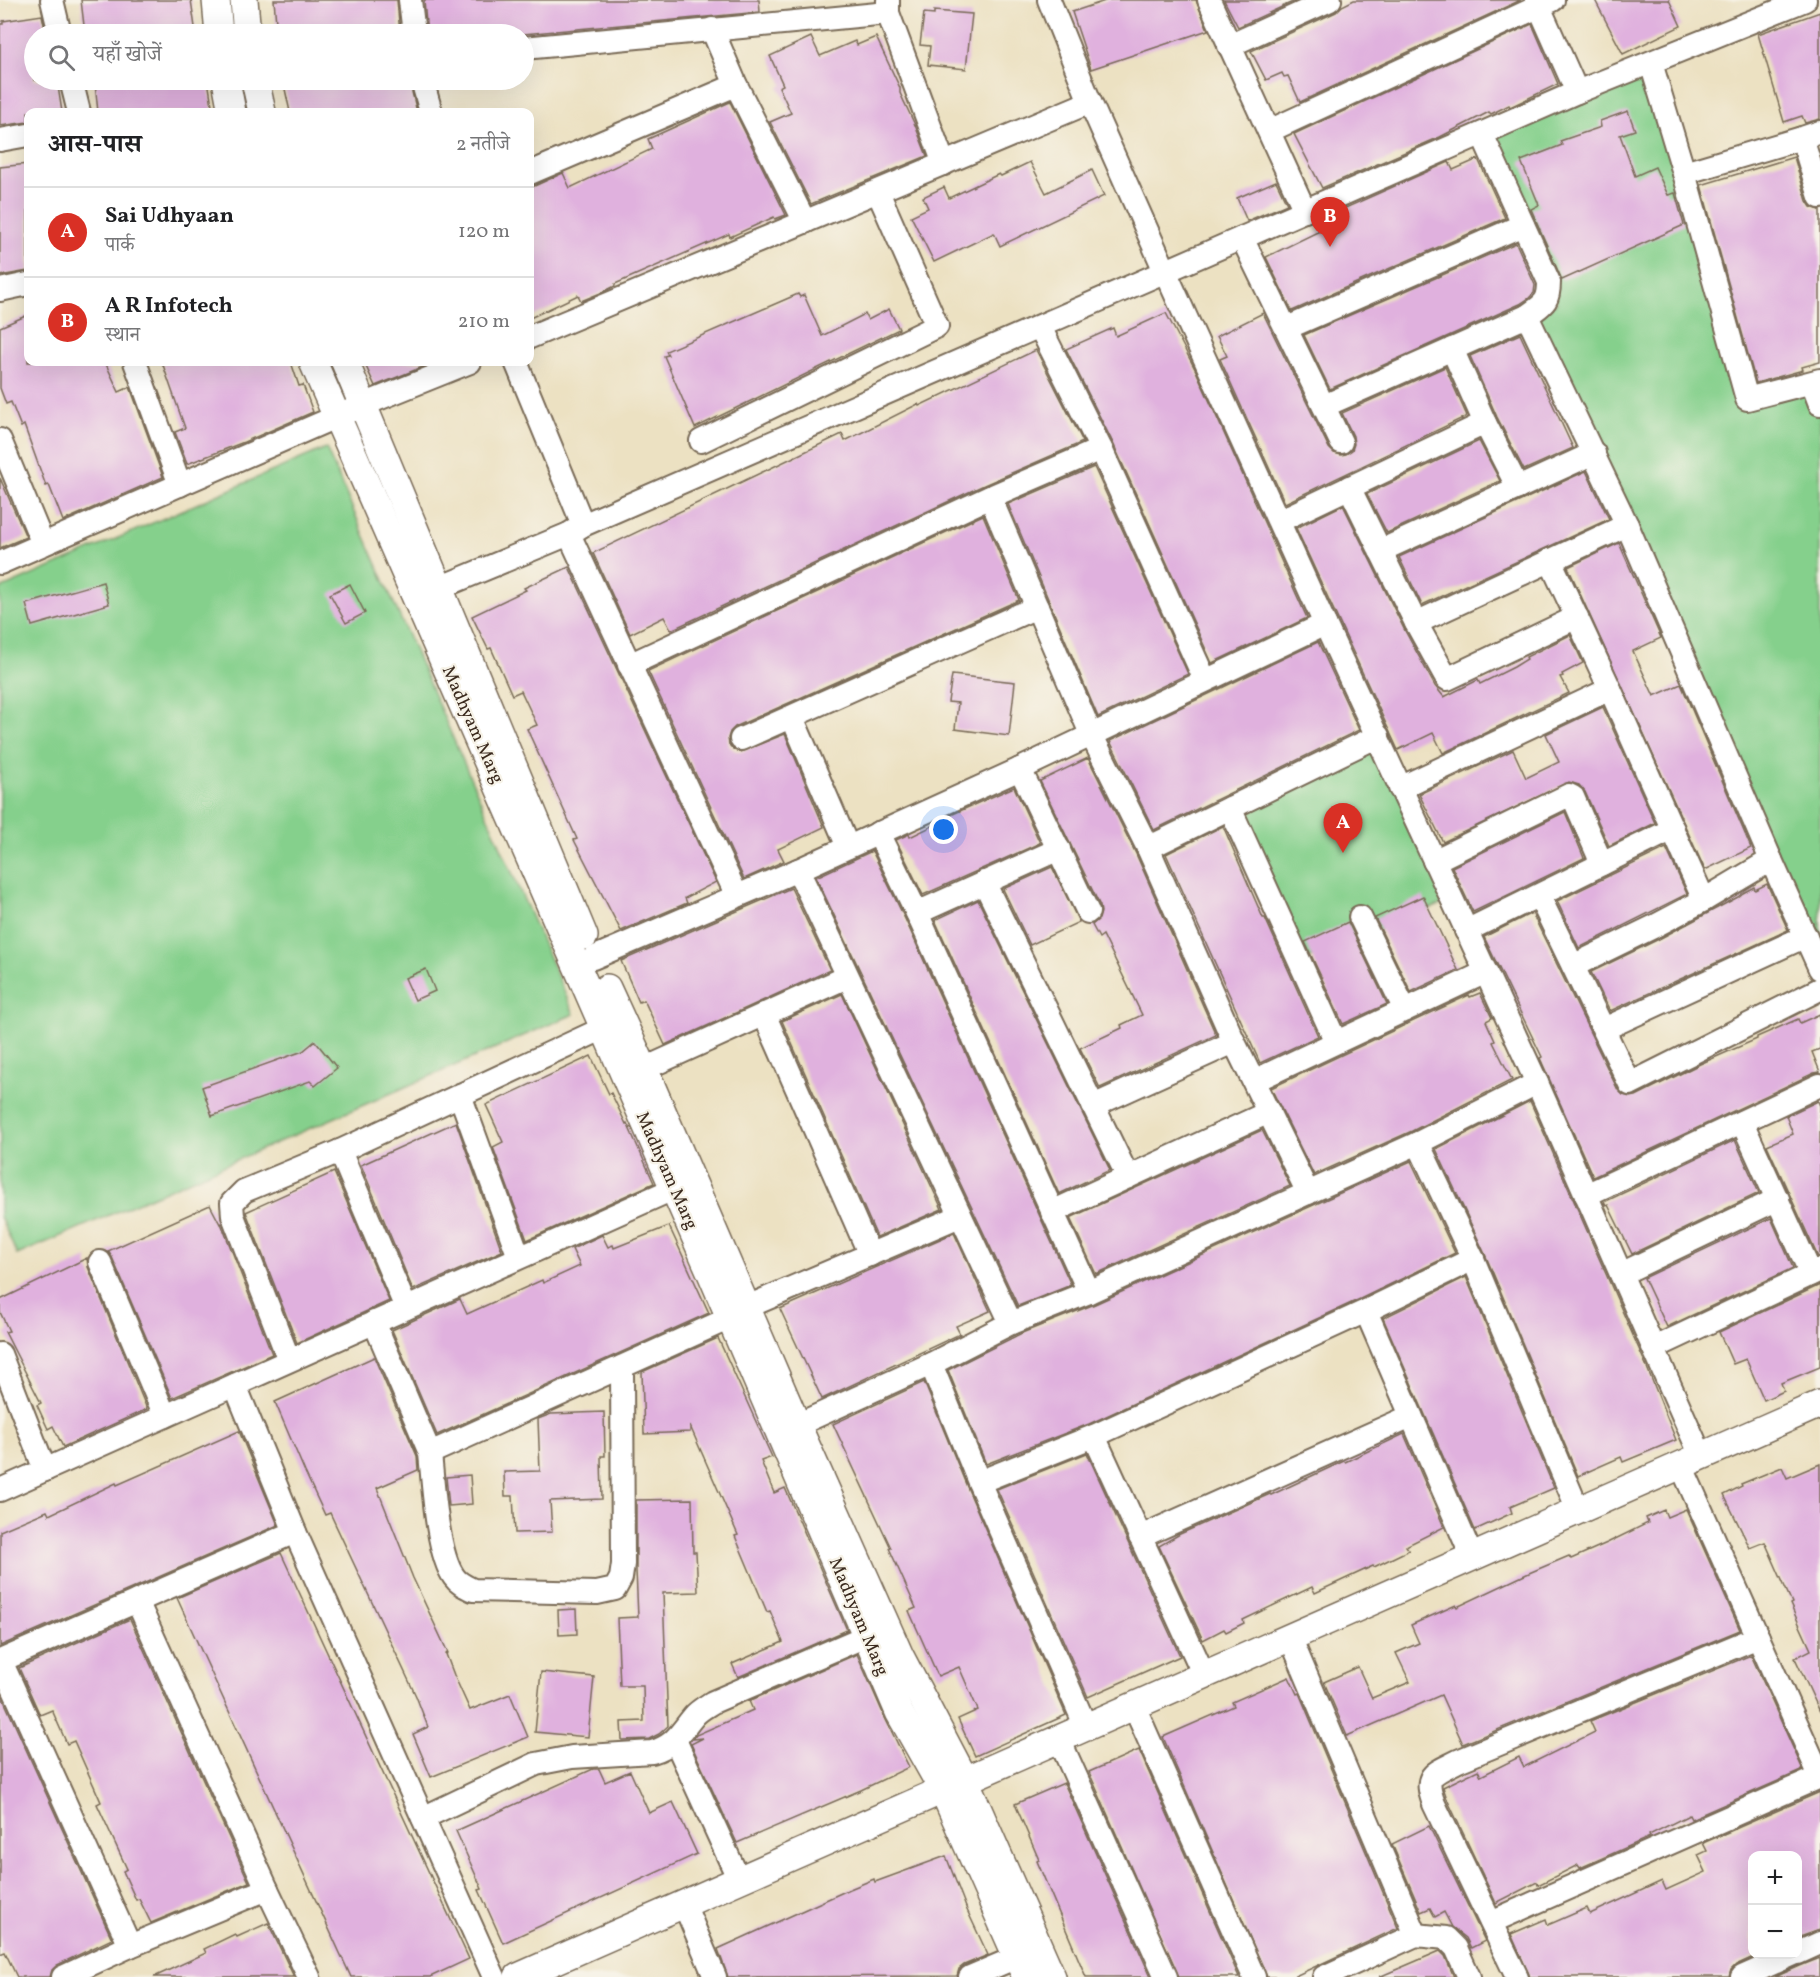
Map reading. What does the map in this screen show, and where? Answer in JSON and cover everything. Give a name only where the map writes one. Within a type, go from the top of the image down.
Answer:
[{"type":"street","points":[[52,0],[58,24]]},
{"type":"street","points":[[216,0],[218,24]]},
{"type":"street","points":[[244,0],[246,24]]},
{"type":"street","points":[[410,0],[413,24]]},
{"type":"street","points":[[1049,0],[1090,102],[1165,271],[1537,1083],[1654,1348],[1691,1460],[1758,1637],[1820,1776],[1491,1922]]},
{"type":"street","points":[[1209,0],[1305,211]]},
{"type":"street","points":[[1229,46],[1330,0]]},
{"type":"street","points":[[440,588],[1577,92],[1805,0]]},
{"type":"street","points":[[1269,131],[1542,2],[1577,92]]},
{"type":"street","points":[[534,47],[712,29],[888,7],[944,164]]},
{"type":"street","points":[[712,29],[736,85],[805,222]]},
{"type":"street","points":[[1651,63],[1747,399],[1816,382],[1820,404]]},
{"type":"street","points":[[534,171],[736,85]]},
{"type":"street","points":[[74,90],[78,108]]},
{"type":"street","points":[[228,90],[231,108]]},
{"type":"street","points":[[257,90],[261,108]]},
{"type":"street","points":[[425,90],[430,108]]},
{"type":"street","points":[[534,335],[1090,102]]},
{"type":"street","points":[[1324,406],[1527,316],[1545,303],[1549,296],[1549,282],[1482,134]]},
{"type":"street","points":[[1684,172],[1811,135],[1820,197]]},
{"type":"street","points":[[0,140],[24,136]]},
{"type":"street","points":[[701,441],[937,326],[878,192]]},
{"type":"street","points":[[1287,328],[1523,225]]},
{"type":"street","points":[[1242,238],[1341,442]]},
{"type":"street","points":[[0,290],[24,285]]},
{"type":"street","points":[[1527,316],[1627,525],[1820,969]]},
{"type":"street","points":[[1040,327],[1101,449],[1205,680]]},
{"type":"street","points":[[1452,349],[1485,423],[1518,488]]},
{"type":"street","points":[[136,366],[180,485]]},
{"type":"street","name":"Madhyam Marg","points":[[315,366],[673,1189],[797,1425],[900,1656],[954,1785],[1021,1967]]},
{"type":"street","name":"Madhyam Marg","points":[[347,366],[593,958],[644,1069],[738,1313],[899,1712],[954,1785],[1052,1977]]},
{"type":"street","points":[[0,563],[336,416],[460,366]]},
{"type":"street","points":[[517,366],[576,530],[629,665],[737,896]]},
{"type":"street","points":[[1279,521],[1485,423]]},
{"type":"street","points":[[0,440],[42,544]]},
{"type":"street","points":[[629,665],[990,497],[1101,449]]},
{"type":"street","points":[[1380,551],[1594,453]]},
{"type":"street","points":[[1349,487],[1416,623],[1447,679],[1577,617]]},
{"type":"street","points":[[990,497],[1091,734],[1148,848],[1234,1042],[1308,1193]]},
{"type":"street","points":[[1416,623],[1627,525]]},
{"type":"street","points":[[1550,560],[1704,900]]},
{"type":"street","points":[[741,739],[1037,607]]},
{"type":"street","points":[[593,958],[798,870],[1020,769],[1325,624]]},
{"type":"street","points":[[1400,788],[1610,689]]},
{"type":"street","points":[[792,717],[848,847]]},
{"type":"street","points":[[1148,848],[1378,736]]},
{"type":"street","points":[[1020,769],[1088,912]]},
{"type":"street","points":[[1434,861],[1569,795],[1573,797],[1602,864]]},
{"type":"street","points":[[1230,808],[1336,1042]]},
{"type":"street","points":[[1466,932],[1673,829]]},
{"type":"street","points":[[878,833],[917,913],[1089,1292]]},
{"type":"street","points":[[917,913],[1059,849]]},
{"type":"street","points":[[1573,966],[1704,900],[1771,860]]},
{"type":"street","points":[[798,870],[1011,1323]]},
{"type":"street","points":[[984,882],[1128,1177]]},
{"type":"street","points":[[1539,896],[1630,1084],[1820,988]]},
{"type":"street","points":[[1360,917],[1405,1010]]},
{"type":"street","points":[[1604,1029],[1806,936]]},
{"type":"street","points":[[1254,1082],[1486,972]]},
{"type":"street","points":[[644,1069],[847,977]]},
{"type":"street","points":[[764,1014],[870,1255]]},
{"type":"street","points":[[289,1360],[232,1216],[232,1203],[244,1191],[340,1151],[604,1028]]},
{"type":"street","points":[[1093,1106],[1234,1042]]},
{"type":"street","points":[[797,1425],[931,1364],[1011,1323],[1089,1292],[1418,1143],[1537,1083]]},
{"type":"street","points":[[1586,1195],[1742,1122],[1819,1089]]},
{"type":"street","points":[[460,1095],[519,1257]]},
{"type":"street","points":[[1052,1212],[1269,1112]]},
{"type":"street","points":[[1654,1348],[1816,1272],[1742,1122]]},
{"type":"street","points":[[1418,1143],[1473,1259],[1578,1510]]},
{"type":"street","points":[[340,1151],[406,1308]]},
{"type":"street","points":[[0,1490],[673,1189]]},
{"type":"street","points":[[1621,1274],[1778,1199]]},
{"type":"street","points":[[430,1453],[738,1313],[960,1216]]},
{"type":"street","points":[[979,1482],[1094,1436],[1366,1311],[1473,1259]]},
{"type":"street","points":[[100,1262],[165,1416]]},
{"type":"street","points":[[1366,1311],[1472,1557]]},
{"type":"street","points":[[374,1323],[430,1453],[437,1516],[445,1554],[453,1575],[462,1585],[473,1590],[597,1593],[615,1589],[621,1578],[623,1563],[622,1367]]},
{"type":"street","points":[[0,1354],[45,1470]]},
{"type":"street","points":[[931,1364],[979,1482],[1086,1727]]},
{"type":"street","points":[[235,1385],[295,1532],[494,1977]]},
{"type":"street","points":[[518,1977],[1820,1404]]},
{"type":"street","points":[[1140,1537],[1411,1416]]},
{"type":"street","points":[[1094,1436],[1204,1675]]},
{"type":"street","points":[[130,1946],[1,1661],[295,1532]]},
{"type":"street","points":[[137,1601],[309,1977]]},
{"type":"street","points":[[423,1818],[536,1764],[572,1757],[652,1752],[665,1748],[675,1740],[696,1714],[713,1702],[867,1636]]},
{"type":"street","points":[[1290,1637],[1416,1935]]},
{"type":"street","points":[[1517,1977],[1434,1804],[1429,1790],[1430,1779],[1435,1773],[1469,1757],[1758,1637]]},
{"type":"street","points":[[1134,1706],[1254,1977]]},
{"type":"street","points":[[1059,1739],[1166,1977]]},
{"type":"street","points":[[675,1740],[739,1880]]},
{"type":"street","points":[[63,1977],[130,1946],[267,1889]]},
{"type":"street","points":[[684,1904],[716,1977]]},
{"type":"street","points":[[1324,1977],[1416,1935],[1446,1938],[1456,1948],[1469,1977]]},
{"type":"street","points":[[1802,1951],[1820,1943]]},
{"type":"street","points":[[1742,1977],[1784,1959]]},
{"type":"street","points":[[970,1977],[1021,1967]]},
{"type":"green space","points":[[1643,66],[1747,399],[1812,383],[1820,404],[1820,969],[1530,315],[1557,303],[1482,134]]},
{"type":"green space","points":[[326,448],[574,1014],[17,1255],[0,1216],[0,589]]},
{"type":"green space","points":[[1378,736],[1452,900],[1302,961],[1234,806]]},
{"type":"building","points":[[81,0],[191,0],[195,24],[84,24]]},
{"type":"building","points":[[274,0],[397,0],[399,24],[276,24]]},
{"type":"building","points":[[424,0],[759,0],[760,12],[534,33],[534,24],[426,24]]},
{"type":"building","points":[[1108,0],[1196,0],[1208,30],[1091,69],[1072,12]]},
{"type":"building","points":[[1224,0],[1297,0],[1238,27]]},
{"type":"building","points":[[1354,0],[1521,0],[1300,102],[1288,76],[1284,77],[1282,73],[1266,80],[1251,51],[1336,12]]},
{"type":"building","points":[[1595,0],[1669,0],[1681,26],[1623,54]]},
{"type":"building","points":[[934,11],[972,14],[966,69],[928,65],[930,46],[920,45],[924,13],[934,14]]},
{"type":"building","points":[[1820,12],[1820,119],[1805,123],[1802,116],[1784,122],[1758,34]]},
{"type":"building","points":[[42,15],[44,24],[24,24],[24,90],[59,90],[61,108],[24,108],[24,123],[0,126],[0,24],[3,24],[3,21]]},
{"type":"building","points":[[1532,24],[1558,84],[1510,107],[1509,105],[1491,114],[1489,112],[1440,137],[1322,188],[1294,134]]},
{"type":"building","points":[[811,37],[820,56],[855,41],[857,45],[876,37],[900,88],[900,93],[927,156],[811,204],[770,122],[791,113],[779,87],[783,85],[770,56]]},
{"type":"building","points":[[96,90],[210,90],[212,108],[98,108]]},
{"type":"building","points":[[285,90],[412,90],[416,108],[289,108]]},
{"type":"building","points":[[730,102],[786,215],[775,219],[774,217],[730,237],[729,234],[615,284],[603,292],[581,301],[578,295],[534,316],[534,186],[563,173],[570,188],[652,149],[648,139]]},
{"type":"building","points":[[1628,111],[1635,130],[1620,135],[1635,176],[1655,167],[1668,195],[1675,193],[1684,225],[1562,280],[1531,209],[1539,205],[1521,161],[1562,145],[1560,141],[1601,127],[1600,121]]},
{"type":"building","points":[[1794,157],[1807,201],[1811,207],[1820,210],[1820,362],[1802,367],[1803,370],[1756,383],[1701,185]]},
{"type":"building","points":[[1478,159],[1505,218],[1292,311],[1266,257],[1332,225],[1330,222],[1337,218],[1334,213],[1449,162],[1453,170]]},
{"type":"building","points":[[1030,162],[1046,193],[1092,170],[1104,196],[1000,246],[994,233],[934,262],[911,216],[928,208],[923,197],[944,187],[949,198]]},
{"type":"building","points":[[24,164],[24,272],[0,276],[0,167]]},
{"type":"building","points":[[1276,181],[1287,204],[1247,221],[1237,198]]},
{"type":"building","points":[[1516,243],[1535,285],[1534,293],[1529,298],[1330,389],[1304,335]]},
{"type":"building","points":[[798,294],[800,297],[804,295],[822,336],[865,314],[868,320],[889,309],[899,329],[695,428],[664,356],[668,355],[666,351]]},
{"type":"building","points":[[1166,313],[1196,371],[1307,618],[1212,663],[1113,443],[1066,349],[1113,328],[1116,336]]},
{"type":"building","points":[[1263,313],[1329,448],[1334,453],[1346,454],[1352,450],[1354,444],[1353,436],[1342,413],[1445,367],[1467,416],[1285,503],[1220,359],[1227,356],[1217,336]]},
{"type":"building","points":[[24,317],[24,366],[107,366],[119,392],[130,387],[163,477],[63,521],[49,485],[46,486],[24,425],[21,427],[11,402],[6,404],[0,388],[0,327]]},
{"type":"building","points":[[1520,334],[1573,448],[1524,470],[1470,356]]},
{"type":"building","points":[[1036,350],[1083,442],[984,485],[671,630],[664,617],[630,634],[593,553],[842,434],[845,441],[918,404],[919,406]]},
{"type":"building","points":[[163,366],[292,366],[299,386],[303,385],[313,412],[187,464],[175,432],[185,428]]},
{"type":"building","points":[[366,366],[425,366],[375,386]]},
{"type":"building","points":[[1479,441],[1500,481],[1387,533],[1367,494]]},
{"type":"building","points":[[1094,467],[1188,674],[1098,717],[1008,504]]},
{"type":"building","points":[[1586,471],[1609,519],[1422,605],[1399,557]]},
{"type":"building","points":[[0,478],[26,537],[0,548]]},
{"type":"building","points":[[1343,505],[1404,629],[1435,686],[1444,697],[1478,680],[1480,684],[1570,635],[1583,663],[1560,677],[1569,693],[1443,753],[1433,733],[1398,750],[1296,528]]},
{"type":"building","points":[[983,515],[1019,600],[735,727],[730,732],[729,745],[740,752],[785,734],[824,827],[778,849],[784,861],[744,879],[648,671]]},
{"type":"building","points":[[1619,543],[1661,638],[1633,651],[1654,696],[1681,684],[1751,848],[1705,870],[1568,567]]},
{"type":"building","points":[[569,567],[716,882],[685,898],[687,903],[621,931],[574,840],[577,839],[527,729],[537,725],[521,691],[512,695],[491,648],[488,649],[472,616]]},
{"type":"building","points":[[103,582],[109,604],[32,626],[26,604]]},
{"type":"building","points":[[350,584],[365,613],[346,623],[330,594]]},
{"type":"building","points":[[1318,642],[1359,730],[1154,830],[1110,741]]},
{"type":"building","points":[[952,675],[1015,682],[1009,736],[955,729],[958,703],[948,702]]},
{"type":"building","points":[[1603,707],[1655,823],[1609,846],[1585,792],[1579,785],[1569,782],[1443,842],[1419,794],[1513,750],[1526,778],[1559,762],[1546,734]]},
{"type":"building","points":[[1088,758],[1136,854],[1216,1035],[1100,1088],[1080,1048],[1122,1028],[1121,1025],[1142,1015],[1103,935],[1099,938],[1092,925],[1099,919],[1100,906],[1040,781]]},
{"type":"building","points":[[1014,787],[1040,843],[923,895],[896,840],[909,834],[910,837],[945,820],[944,818]]},
{"type":"building","points":[[1565,812],[1584,858],[1473,912],[1452,867]]},
{"type":"building","points":[[1223,826],[1318,1036],[1260,1063],[1166,854]]},
{"type":"building","points":[[1666,848],[1687,894],[1579,948],[1557,901]]},
{"type":"building","points":[[872,851],[1071,1285],[1018,1306],[816,877]]},
{"type":"building","points":[[1052,867],[1079,922],[1030,945],[1003,889]]},
{"type":"building","points":[[1767,884],[1788,930],[1610,1011],[1591,972],[1659,939],[1754,887],[1755,890]]},
{"type":"building","points":[[791,888],[830,970],[665,1045],[644,1000],[639,1002],[621,961]]},
{"type":"building","points":[[1423,896],[1458,970],[1411,992],[1375,918]]},
{"type":"building","points":[[978,900],[1110,1170],[1059,1194],[935,920]]},
{"type":"building","points":[[1532,913],[1618,1090],[1623,1095],[1636,1096],[1757,1037],[1798,1019],[1800,1023],[1820,1014],[1820,1049],[1812,1052],[1820,1072],[1593,1177],[1540,1058],[1542,1057],[1484,937]]},
{"type":"building","points":[[1348,922],[1387,1004],[1343,1024],[1305,942]]},
{"type":"building","points":[[426,969],[435,991],[415,1000],[405,978]]},
{"type":"building","points":[[1480,993],[1492,1018],[1486,1021],[1495,1041],[1493,1042],[1512,1080],[1412,1131],[1314,1175],[1271,1088],[1469,995],[1470,997]]},
{"type":"building","points":[[842,994],[942,1209],[877,1237],[782,1021]]},
{"type":"building","points":[[315,1041],[337,1068],[315,1086],[310,1081],[212,1116],[202,1087],[303,1051]]},
{"type":"building","points":[[591,1056],[609,1094],[611,1093],[627,1123],[654,1183],[527,1240],[493,1147],[503,1142],[486,1105]]},
{"type":"building","points":[[1530,1101],[1646,1365],[1676,1440],[1623,1462],[1621,1457],[1578,1476],[1485,1254],[1436,1149]]},
{"type":"building","points":[[1818,1101],[1820,1106],[1820,1257],[1818,1257],[1767,1145],[1793,1134],[1786,1116]]},
{"type":"building","points":[[456,1122],[502,1251],[413,1290],[361,1165]]},
{"type":"building","points":[[1262,1130],[1290,1186],[1096,1274],[1070,1218]]},
{"type":"building","points":[[1735,1140],[1759,1193],[1632,1254],[1608,1205],[1606,1206],[1604,1202]]},
{"type":"building","points":[[1411,1161],[1455,1253],[1089,1424],[986,1464],[948,1370],[1022,1333],[1095,1304]]},
{"type":"building","points":[[334,1172],[389,1301],[297,1343],[246,1212]]},
{"type":"building","points":[[210,1205],[221,1223],[272,1354],[172,1398],[108,1251]]},
{"type":"building","points":[[1771,1218],[1793,1268],[1667,1327],[1644,1278]]},
{"type":"building","points":[[669,1226],[709,1313],[437,1435],[392,1330],[460,1299],[467,1314],[542,1280],[543,1283],[580,1266],[572,1249],[602,1235],[608,1247],[613,1245],[614,1248]]},
{"type":"building","points":[[954,1233],[990,1311],[956,1326],[960,1334],[822,1399],[780,1309]]},
{"type":"building","points":[[87,1258],[88,1267],[147,1409],[63,1447],[53,1426],[48,1429],[37,1405],[41,1403],[5,1332],[9,1331],[0,1312],[0,1300]]},
{"type":"building","points":[[1466,1277],[1554,1488],[1510,1507],[1512,1513],[1475,1530],[1383,1318]]},
{"type":"building","points":[[1820,1285],[1820,1367],[1781,1383],[1784,1391],[1764,1400],[1746,1359],[1733,1364],[1719,1332]]},
{"type":"building","points":[[718,1338],[772,1457],[761,1461],[774,1493],[785,1488],[847,1630],[738,1677],[732,1664],[783,1642],[770,1611],[767,1612],[735,1536],[738,1535],[690,1426],[690,1432],[644,1434],[642,1372]]},
{"type":"building","points":[[374,1357],[417,1456],[418,1470],[377,1488],[413,1578],[448,1653],[446,1654],[454,1675],[470,1710],[510,1694],[528,1737],[431,1777],[413,1734],[428,1727],[416,1696],[330,1513],[325,1515],[275,1402]]},
{"type":"building","points":[[924,1382],[1066,1715],[975,1756],[958,1719],[978,1710],[959,1667],[938,1676],[909,1611],[916,1608],[889,1548],[891,1548],[833,1424]]},
{"type":"building","points":[[604,1412],[605,1456],[601,1456],[602,1499],[550,1501],[552,1532],[515,1533],[513,1496],[505,1496],[504,1472],[540,1471],[538,1419],[551,1414]]},
{"type":"building","points":[[239,1431],[278,1525],[0,1646],[0,1531],[47,1511],[49,1515],[116,1483],[117,1485]]},
{"type":"building","points":[[1404,1434],[1444,1527],[1406,1546],[1409,1550],[1374,1567],[1315,1593],[1312,1587],[1243,1620],[1244,1623],[1226,1632],[1224,1629],[1203,1640],[1159,1546],[1180,1534]]},
{"type":"building","points":[[1087,1453],[1180,1656],[1088,1697],[997,1489]]},
{"type":"building","points":[[1820,1464],[1820,1712],[1795,1658],[1811,1650],[1790,1604],[1792,1603],[1765,1542],[1750,1548],[1724,1495],[1742,1486],[1741,1484],[1782,1467],[1787,1478]]},
{"type":"building","points":[[470,1475],[472,1504],[449,1506],[446,1477]]},
{"type":"building","points":[[692,1499],[693,1552],[696,1552],[698,1592],[663,1593],[668,1726],[649,1739],[622,1740],[621,1722],[644,1721],[643,1686],[620,1686],[617,1618],[638,1617],[636,1500]]},
{"type":"building","points":[[1686,1509],[1740,1630],[1463,1744],[1441,1695],[1347,1736],[1324,1682],[1358,1667],[1372,1698],[1410,1682],[1396,1653],[1419,1643],[1411,1625],[1456,1605],[1457,1607],[1569,1556],[1571,1559],[1607,1543],[1648,1523],[1646,1518],[1664,1510],[1667,1517]]},
{"type":"building","points":[[281,1553],[469,1959],[430,1977],[351,1977],[177,1598]]},
{"type":"building","points":[[576,1609],[577,1634],[559,1635],[558,1610]]},
{"type":"building","points":[[130,1619],[249,1882],[151,1923],[139,1899],[136,1900],[123,1871],[127,1869],[97,1804],[101,1802],[74,1741],[67,1744],[52,1710],[40,1715],[19,1668]]},
{"type":"building","points":[[857,1654],[909,1767],[737,1843],[691,1744],[703,1738],[693,1739],[696,1735],[753,1710],[749,1701]]},
{"type":"building","points":[[1751,1655],[1803,1770],[1691,1819],[1689,1815],[1649,1835],[1650,1837],[1580,1868],[1578,1865],[1538,1885],[1537,1882],[1496,1903],[1443,1787],[1478,1770],[1481,1776],[1519,1757],[1524,1767],[1595,1732],[1590,1721]]},
{"type":"building","points":[[541,1672],[594,1677],[588,1737],[535,1732]]},
{"type":"building","points":[[1289,1677],[1297,1694],[1299,1693],[1398,1928],[1293,1977],[1267,1977],[1163,1737],[1234,1706],[1232,1702]]},
{"type":"building","points":[[0,1692],[112,1939],[57,1965],[50,1977],[17,1977],[5,1952],[0,1954]]},
{"type":"building","points":[[1139,1750],[1239,1977],[1179,1977],[1089,1772]]},
{"type":"building","points":[[593,1769],[599,1769],[605,1782],[630,1771],[649,1813],[673,1802],[697,1854],[503,1943],[456,1831]]},
{"type":"building","points":[[1064,1783],[1151,1977],[1086,1977],[1015,1804]]},
{"type":"building","points":[[1820,1792],[1820,1930],[1802,1936],[1802,1851],[1748,1851],[1749,1959],[1736,1965],[1729,1977],[1530,1977],[1511,1934],[1546,1919],[1548,1925],[1587,1908],[1590,1914],[1662,1881],[1666,1890],[1706,1872],[1698,1855],[1707,1851],[1703,1843]]},
{"type":"building","points":[[1429,1826],[1485,1941],[1471,1948],[1466,1938],[1452,1927],[1444,1912],[1435,1917],[1430,1908],[1421,1912],[1392,1844]]},
{"type":"building","points":[[946,1856],[988,1955],[964,1965],[959,1969],[957,1976],[728,1977],[718,1949],[874,1879],[875,1882]]},
{"type":"building","points":[[268,1923],[294,1977],[154,1977],[206,1953],[204,1949],[235,1934],[237,1937]]},
{"type":"building","points":[[1440,1951],[1445,1956],[1454,1977],[1379,1977]]},
{"type":"building","points":[[1820,1958],[1820,1977],[1775,1977],[1800,1966]]},
{"type":"place","name":"A R Infotech","points":[[1330,247]]},
{"type":"place","name":"Sai Udhyaan","points":[[1343,853]]}]
